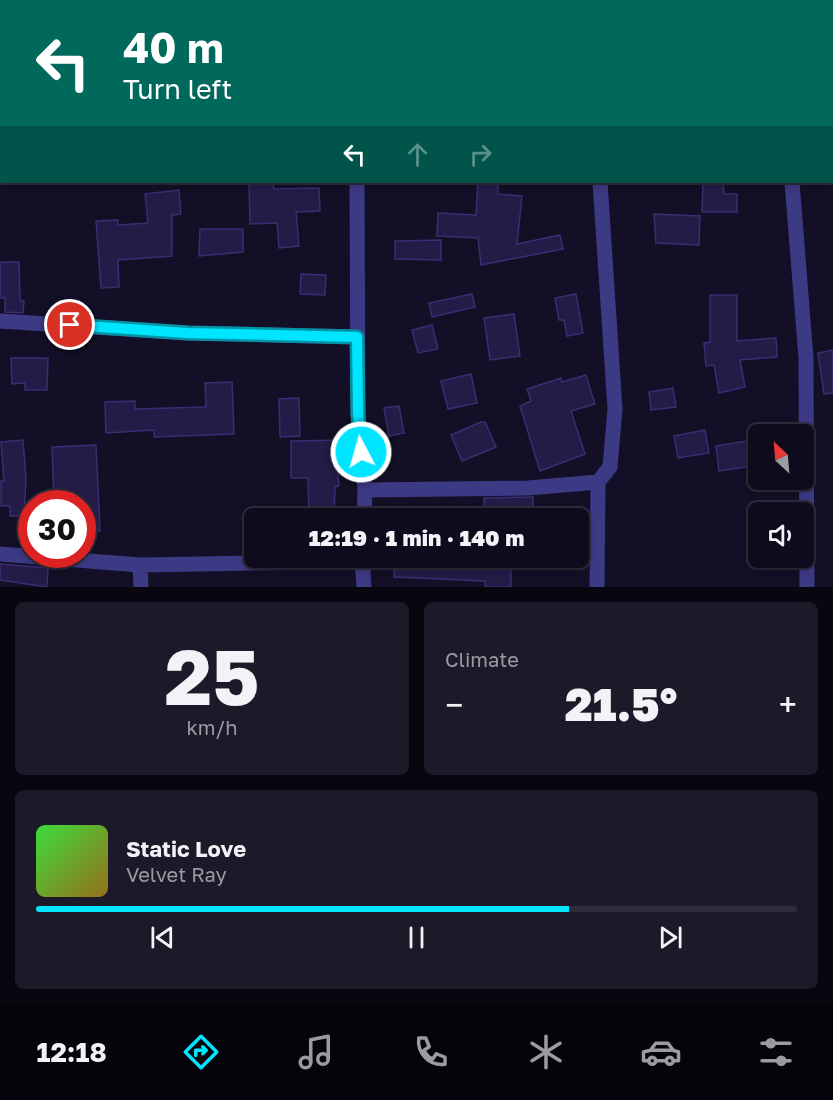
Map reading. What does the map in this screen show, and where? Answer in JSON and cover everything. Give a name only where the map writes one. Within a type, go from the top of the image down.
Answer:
[{"type":"street","points":[[357,183],[358,414],[365,490],[364,508]]},
{"type":"street","points":[[597,587],[598,482],[610,467],[615,408],[600,183]]},
{"type":"street","points":[[792,183],[806,358],[807,587]]},
{"type":"street","points":[[0,321],[188,333],[357,337]]},
{"type":"street","points":[[365,490],[528,489],[598,482]]},
{"type":"street","points":[[0,554],[140,565],[244,563]]},
{"type":"street","points":[[140,565],[141,587]]},
{"type":"street","points":[[363,568],[364,587]]},
{"type":"building","points":[[249,183],[273,183],[274,189],[319,188],[320,211],[296,212],[299,246],[279,248],[277,223],[250,224]]},
{"type":"building","points":[[478,183],[498,183],[498,194],[522,196],[517,244],[560,235],[563,249],[481,265],[478,238],[437,236],[438,213],[476,215]]},
{"type":"building","points":[[703,183],[723,183],[724,194],[737,194],[737,212],[702,212]]},
{"type":"building","points":[[179,190],[181,214],[172,215],[172,256],[118,260],[119,287],[101,288],[96,221],[118,220],[118,225],[148,223],[145,194]]},
{"type":"building","points":[[654,214],[700,216],[699,245],[656,243]]},
{"type":"building","points":[[200,229],[243,229],[243,252],[199,256]]},
{"type":"building","points":[[441,240],[441,260],[395,259],[395,241]]},
{"type":"building","points":[[0,262],[19,262],[20,300],[24,301],[23,313],[5,312],[5,298],[0,298]]},
{"type":"building","points":[[301,274],[326,275],[325,295],[300,294]]},
{"type":"building","points":[[472,294],[475,307],[432,317],[429,303]]},
{"type":"building","points":[[576,294],[583,333],[567,336],[564,320],[559,320],[555,298]]},
{"type":"building","points":[[710,295],[737,295],[737,341],[776,338],[777,357],[740,360],[745,387],[719,393],[714,365],[706,366],[704,343],[710,342]]},
{"type":"building","points":[[514,314],[520,356],[490,360],[484,318]]},
{"type":"building","points":[[432,325],[438,349],[418,353],[412,330]]},
{"type":"building","points":[[833,350],[833,393],[824,394],[818,353]]},
{"type":"building","points":[[11,358],[48,358],[47,390],[25,390],[25,383],[12,384]]},
{"type":"building","points":[[471,374],[477,403],[448,409],[441,381]]},
{"type":"building","points":[[586,375],[595,404],[571,411],[585,454],[540,471],[520,406],[531,401],[527,389],[561,378],[562,382]]},
{"type":"building","points":[[232,382],[234,434],[154,437],[154,430],[106,433],[105,402],[135,401],[135,409],[206,407],[205,383]]},
{"type":"building","points":[[673,388],[676,407],[651,410],[649,392]]},
{"type":"building","points":[[299,398],[300,436],[280,437],[279,399]]},
{"type":"building","points":[[399,406],[404,433],[389,436],[384,408]]},
{"type":"building","points":[[485,422],[496,447],[462,461],[451,435]]},
{"type":"building","points":[[705,430],[709,453],[678,458],[674,436]]},
{"type":"building","points":[[23,440],[25,490],[18,490],[18,516],[10,516],[10,506],[1,506],[1,481],[4,481],[1,442]]},
{"type":"building","points":[[341,440],[341,460],[337,460],[339,486],[335,487],[334,508],[309,508],[308,478],[291,478],[291,441]]},
{"type":"building","points":[[748,441],[748,467],[719,471],[716,446]]},
{"type":"building","points":[[96,445],[100,531],[96,531],[96,490],[54,490],[52,447]]},
{"type":"building","points":[[533,497],[533,508],[484,508],[484,498]]},
{"type":"building","points":[[0,564],[18,566],[18,568],[48,568],[47,587],[0,580]]},
{"type":"building","points":[[394,568],[511,568],[511,587],[485,587],[485,581],[394,577]]},
{"type":"route","points":[[70,325],[188,333],[357,337],[361,452]]}]
